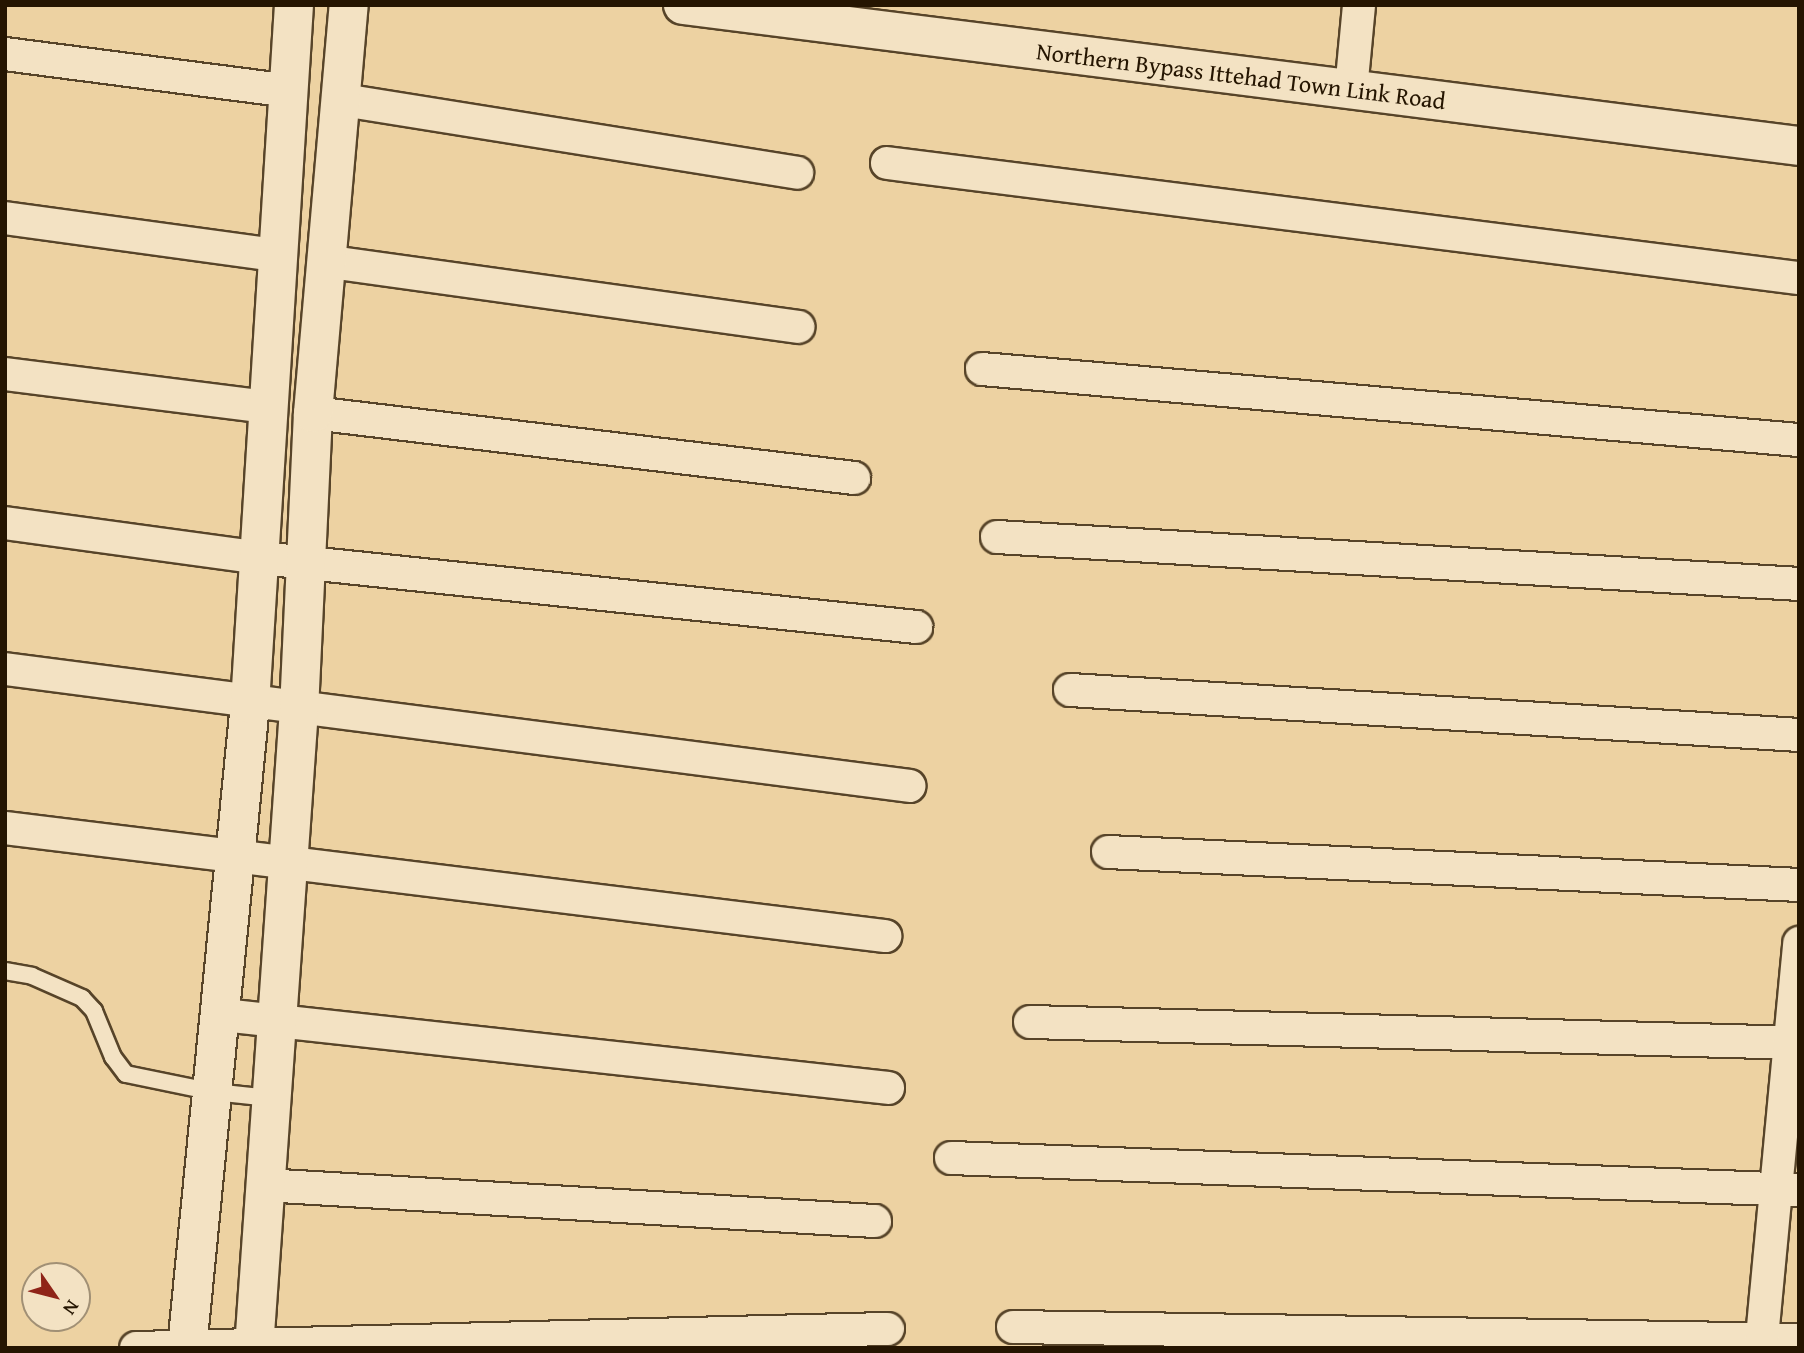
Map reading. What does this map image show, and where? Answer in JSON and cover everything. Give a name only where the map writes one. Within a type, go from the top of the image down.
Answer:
[{"type":"main road","points":[[188,1346],[223,1015],[234,859],[250,704],[261,558],[266,407],[294,5]]},
{"type":"main road","points":[[254,1345],[263,1185],[299,710],[313,413],[324,261],[343,100],[349,5]]},
{"type":"main road","name":"Northern Bypass Ittehad Town Link Road","points":[[683,5],[844,15],[1351,90],[1799,146]]},
{"type":"street","points":[[1351,90],[1359,5]]},
{"type":"street","points":[[5,54],[288,91]]},
{"type":"street","points":[[343,100],[797,173]]},
{"type":"street","points":[[887,163],[1799,278]]},
{"type":"street","points":[[5,218],[276,255]]},
{"type":"street","points":[[324,261],[798,327]]},
{"type":"street","points":[[982,369],[1799,440]]},
{"type":"street","points":[[5,374],[266,407]]},
{"type":"street","points":[[313,413],[854,478]]},
{"type":"street","points":[[5,523],[261,558],[916,627]]},
{"type":"street","points":[[997,537],[1799,584]]},
{"type":"street","points":[[5,669],[250,704],[909,786]]},
{"type":"street","points":[[1070,690],[1799,735]]},
{"type":"street","points":[[5,828],[234,859],[886,936]]},
{"type":"street","points":[[1108,852],[1799,885]]},
{"type":"street","points":[[1762,1342],[1787,1189],[1799,943]]},
{"type":"street","points":[[223,1015],[888,1087]]},
{"type":"street","points":[[1030,1022],[1794,1042]]},
{"type":"street","points":[[951,1158],[1787,1189]]},
{"type":"street","points":[[263,1185],[875,1221]]},
{"type":"street","points":[[1013,1326],[1762,1342],[1799,1340]]},
{"type":"street","points":[[136,1348],[708,1340],[888,1329]]},
{"type":"lane","points":[[5,971],[32,976],[82,998],[94,1011],[113,1057],[126,1074],[214,1092],[270,1098]]}]
